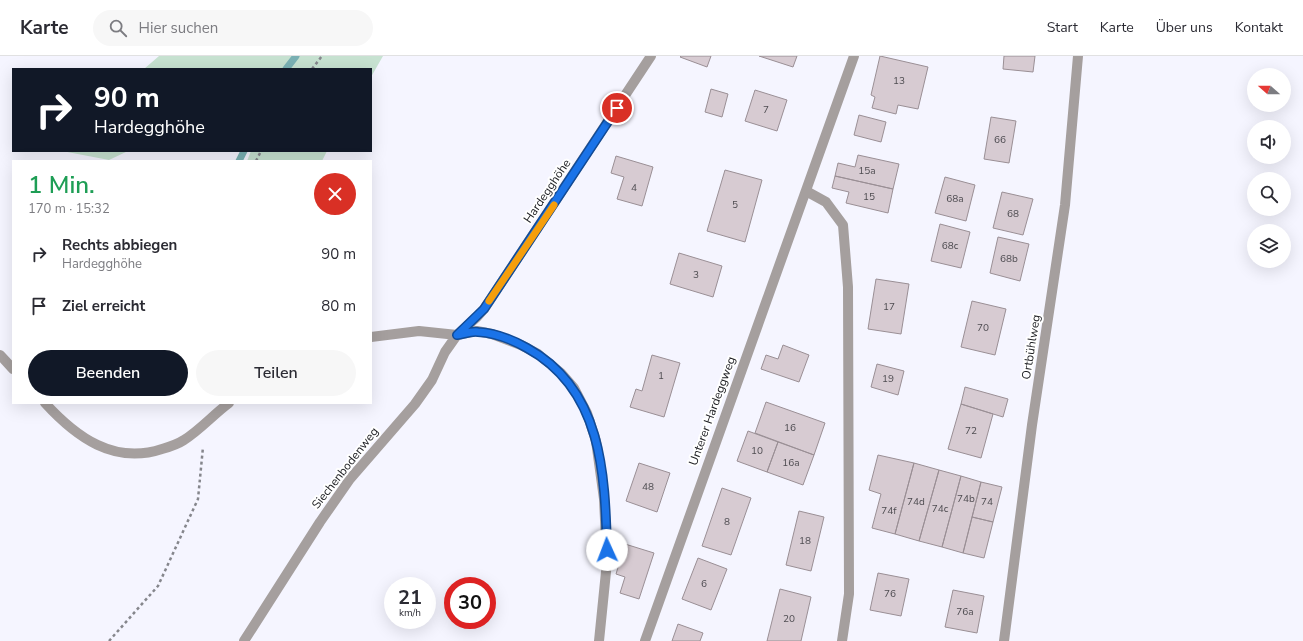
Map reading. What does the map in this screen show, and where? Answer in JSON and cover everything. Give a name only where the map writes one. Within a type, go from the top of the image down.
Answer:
[{"type":"street","name":"Hardegghöhe","points":[[457,335],[484,309],[651,56]]},
{"type":"street","name":"Unterer Hardeggweg","points":[[645,641],[854,56]]},
{"type":"street","name":"Ortbühlweg","points":[[1004,641],[1031,432],[1065,205],[1078,56]]},
{"type":"street","points":[[806,191],[826,202],[843,225],[848,287],[849,594],[842,641]]},
{"type":"street","points":[[372,337],[389,333],[419,331],[457,335],[477,331],[492,334],[521,345],[538,354],[561,373],[574,388],[584,406],[596,441],[604,499],[607,562],[598,641]]},
{"type":"street","name":"Siechenbodenweg","points":[[244,641],[320,522],[350,479],[415,404],[432,380],[445,352],[457,335]]},
{"type":"street","points":[[0,355],[12,368]]},
{"type":"street","points":[[45,404],[60,420],[82,437],[106,450],[130,454],[144,454],[185,440],[228,404]]},
{"type":"path","points":[[313,68],[322,56]]},
{"type":"path","points":[[109,641],[158,586],[198,499],[205,422]]},
{"type":"green space","points":[[159,56],[383,56],[372,75],[372,68],[145,68]]},
{"type":"green space","points":[[67,152],[126,152],[109,160]]},
{"type":"green space","points":[[251,152],[326,152],[322,160],[247,160]]},
{"type":"building","points":[[711,56],[707,67],[680,57]]},
{"type":"building","points":[[759,56],[797,56],[793,67]]},
{"type":"building","points":[[880,56],[928,67],[918,109],[898,105],[896,114],[872,108],[875,97],[871,95]]},
{"type":"building","points":[[1004,56],[1035,56],[1033,72],[1003,69]]},
{"type":"building","points":[[711,89],[728,94],[722,117],[705,112]]},
{"type":"building","points":[[755,90],[787,100],[777,131],[745,121]]},
{"type":"building","points":[[859,115],[886,122],[881,142],[854,135]]},
{"type":"building","points":[[991,117],[1016,121],[1009,163],[984,159]]},
{"type":"building","points":[[858,155],[899,164],[893,189],[835,176],[838,163],[855,167]]},
{"type":"building","points":[[616,156],[653,167],[642,206],[617,199],[624,177],[611,173]]},
{"type":"building","points":[[725,170],[762,180],[745,242],[707,231]]},
{"type":"building","points":[[835,176],[893,189],[888,213],[846,203],[849,192],[832,188]]},
{"type":"building","points":[[945,177],[975,185],[966,221],[935,213]]},
{"type":"building","points":[[1002,192],[1033,199],[1023,235],[993,228]]},
{"type":"building","points":[[940,224],[970,232],[961,268],[931,261]]},
{"type":"building","points":[[998,237],[1029,244],[1020,281],[990,273]]},
{"type":"building","points":[[679,253],[722,266],[713,297],[670,284]]},
{"type":"building","points":[[876,279],[909,284],[901,334],[868,329]]},
{"type":"building","points":[[972,301],[1006,309],[995,355],[961,347]]},
{"type":"building","points":[[783,345],[809,355],[799,382],[761,369],[766,355],[778,359]]},
{"type":"building","points":[[652,355],[680,363],[664,417],[630,407],[636,389],[642,391]]},
{"type":"building","points":[[877,364],[904,371],[898,395],[871,387]]},
{"type":"building","points":[[965,387],[1008,399],[1003,417],[961,404]]},
{"type":"building","points":[[766,402],[825,423],[814,455],[755,433]]},
{"type":"building","points":[[961,404],[993,414],[981,458],[948,449]]},
{"type":"building","points":[[748,431],[778,442],[767,472],[737,461]]},
{"type":"building","points":[[778,442],[814,455],[803,485],[767,472]]},
{"type":"building","points":[[878,455],[914,463],[895,534],[872,528],[881,494],[869,490]]},
{"type":"building","points":[[639,463],[670,473],[657,512],[626,501]]},
{"type":"building","points":[[914,463],[939,470],[919,541],[895,534]]},
{"type":"building","points":[[939,470],[961,476],[942,547],[919,541]]},
{"type":"building","points":[[961,476],[981,482],[963,553],[942,547]]},
{"type":"building","points":[[981,482],[1002,487],[993,522],[972,517]]},
{"type":"building","points":[[722,488],[751,498],[731,555],[702,546]]},
{"type":"building","points":[[799,511],[824,517],[811,571],[786,565]]},
{"type":"building","points":[[972,517],[993,522],[984,558],[963,553]]},
{"type":"building","points":[[625,544],[654,553],[639,599],[620,593],[625,577],[616,574]]},
{"type":"building","points":[[698,558],[727,569],[711,610],[682,599]]},
{"type":"building","points":[[878,573],[909,579],[901,616],[870,610]]},
{"type":"building","points":[[780,589],[811,597],[801,641],[767,641]]},
{"type":"building","points":[[953,590],[984,596],[977,633],[945,627]]},
{"type":"building","points":[[678,624],[703,633],[700,641],[672,641]]},
{"type":"waterway","points":[[287,68],[296,56]]},
{"type":"waterway","points":[[240,160],[244,152]]},
{"type":"slow traffic","points":[[489,301],[554,205]]},
{"type":"route","points":[[607,550],[604,499],[596,441],[586,413],[574,388],[550,362],[521,345],[492,334],[477,331],[457,335],[484,309],[617,108]]}]
